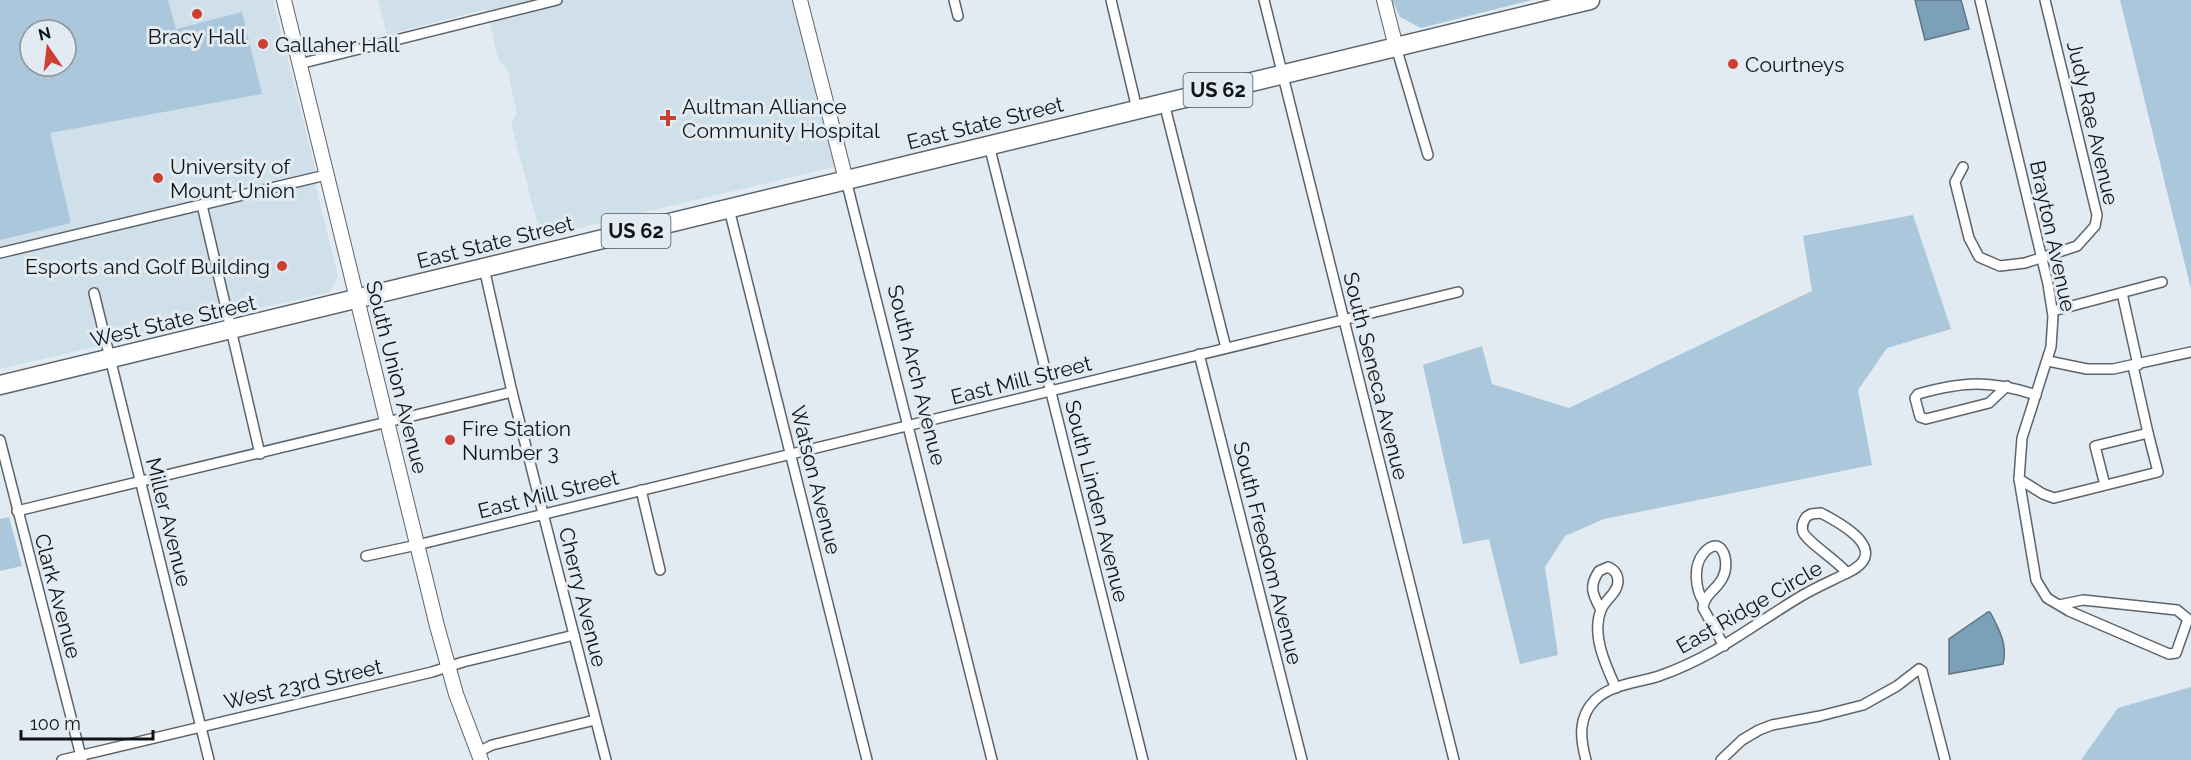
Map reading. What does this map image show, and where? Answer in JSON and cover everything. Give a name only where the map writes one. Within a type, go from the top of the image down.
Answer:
[{"type":"highway","name":"East State Street","points":[[356,300],[1590,0]]},
{"type":"highway","name":"West State Street","points":[[0,385],[356,300]]},
{"type":"main road","name":"South Union Avenue","points":[[284,0],[448,667],[479,756]]},
{"type":"main road","name":"South Arch Avenue","points":[[800,0],[846,180]]},
{"type":"main road","points":[[1384,0],[1396,47]]},
{"type":"street","points":[[299,64],[557,0]]},
{"type":"street","points":[[954,0],[958,16]]},
{"type":"street","points":[[1111,0],[1137,109]]},
{"type":"street","name":"South Seneca Avenue","points":[[1263,0],[1454,760]]},
{"type":"street","name":"Brayton Avenue","points":[[1980,0],[2053,311],[2053,337],[2048,361],[2022,438],[2019,479],[2036,580],[2047,598],[2059,605],[2113,631],[2173,654],[2176,653],[2188,619],[2177,610],[2083,600],[2059,605]]},
{"type":"street","name":"Judy Rae Avenue","points":[[1963,167],[1955,182],[1970,238],[1979,257],[2000,266],[2025,263],[2077,246],[2095,226],[2097,215],[2045,0]]},
{"type":"street","points":[[1396,47],[1428,155]]},
{"type":"street","points":[[1164,103],[1226,348]]},
{"type":"street","name":"South Linden Avenue","points":[[989,146],[1143,760]]},
{"type":"street","points":[[0,253],[326,175]]},
{"type":"street","name":"South Arch Avenue","points":[[846,180],[992,760]]},
{"type":"street","points":[[202,204],[260,454]]},
{"type":"street","name":"Watson Avenue","points":[[729,208],[867,760]]},
{"type":"street","name":"Cherry Avenue","points":[[484,268],[512,392],[606,760]]},
{"type":"street","points":[[2053,311],[2162,282]]},
{"type":"street","name":"East Mill Street","points":[[366,556],[1458,292]]},
{"type":"street","name":"Miller Avenue","points":[[94,293],[209,760]]},
{"type":"street","points":[[2019,479],[2054,498],[2158,472],[2148,433],[2122,293]]},
{"type":"street","points":[[2048,361],[2093,369],[2113,369],[2191,352]]},
{"type":"street","name":"South Freedom Avenue","points":[[1199,354],[1302,760]]},
{"type":"street","points":[[2007,386],[1989,403],[1926,419],[1920,417],[1915,398],[1918,394],[1962,384],[2007,386],[2036,395]]},
{"type":"street","points":[[17,511],[512,392]]},
{"type":"street","points":[[2105,485],[2095,446],[2148,433]]},
{"type":"street","name":"Clark Avenue","points":[[0,440],[81,758]]},
{"type":"street","points":[[641,490],[660,570]]},
{"type":"street","name":"East Ridge Circle","points":[[1586,760],[1581,733],[1585,715],[1596,699],[1616,688],[1676,669],[1724,646],[1797,598],[1858,568],[1866,550],[1859,538],[1821,513],[1806,517],[1802,527],[1804,535],[1840,563],[1847,573]]},
{"type":"street","points":[[1704,603],[1722,581],[1726,568],[1726,555],[1717,546],[1705,551],[1698,564],[1697,581],[1705,613],[1724,646]]},
{"type":"street","points":[[1601,610],[1599,631],[1602,653],[1616,688]]},
{"type":"street","name":"West 23rd Street","points":[[62,760],[81,758],[201,726],[574,635]]},
{"type":"street","points":[[1721,760],[1742,740],[1759,730],[1772,725],[1840,712],[1863,705],[1881,696],[1920,669],[1945,760]]},
{"type":"street","points":[[479,756],[492,745],[595,720]]},
{"type":"shaded area","name":"University of Mount Union","points":[[0,0],[273,0],[315,168],[316,188],[338,276],[330,292],[0,369]]},
{"type":"shaded area","points":[[0,0],[168,0],[176,29],[242,12],[262,94],[50,133],[71,223],[0,240]]},
{"type":"shaded area","name":"Aultman Alliance Community Hospital","points":[[378,0],[792,0],[834,167],[541,237],[511,123],[517,113],[507,69],[498,59],[486,9],[387,35]]},
{"type":"shaded area","points":[[1392,0],[1532,0],[1421,28],[1400,17]]},
{"type":"shaded area","points":[[1915,0],[1961,0],[1969,29],[1925,40]]},
{"type":"shaded area","points":[[2120,0],[2191,0],[2191,289]]},
{"type":"shaded area","points":[[1913,215],[1951,329],[1887,348],[1858,390],[1872,465],[1604,519],[1565,536],[1545,567],[1558,655],[1520,664],[1489,539],[1463,544],[1423,365],[1482,346],[1492,384],[1569,408],[1812,291],[1803,236]]},
{"type":"shaded area","points":[[9,517],[22,566],[0,571],[0,519]]},
{"type":"shaded area","points":[[1988,612],[2002,637],[2003,664],[1949,674],[1949,639]]},
{"type":"shaded area","points":[[2191,687],[2191,760],[2081,760],[2118,708]]},
{"type":"place","name":"Bracy Hall","points":[[197,14]]},
{"type":"place","name":"Gallaher Hall","points":[[263,44]]},
{"type":"place","name":"Courtneys","points":[[1733,64]]},
{"type":"place","name":"Aultman Alliance Community Hospital","points":[[668,118]]},
{"type":"place","name":"University of Mount Union","points":[[158,178]]},
{"type":"place","name":"Esports and Golf Building","points":[[282,266]]},
{"type":"place","name":"Fire Station Number 3","points":[[450,440]]}]
